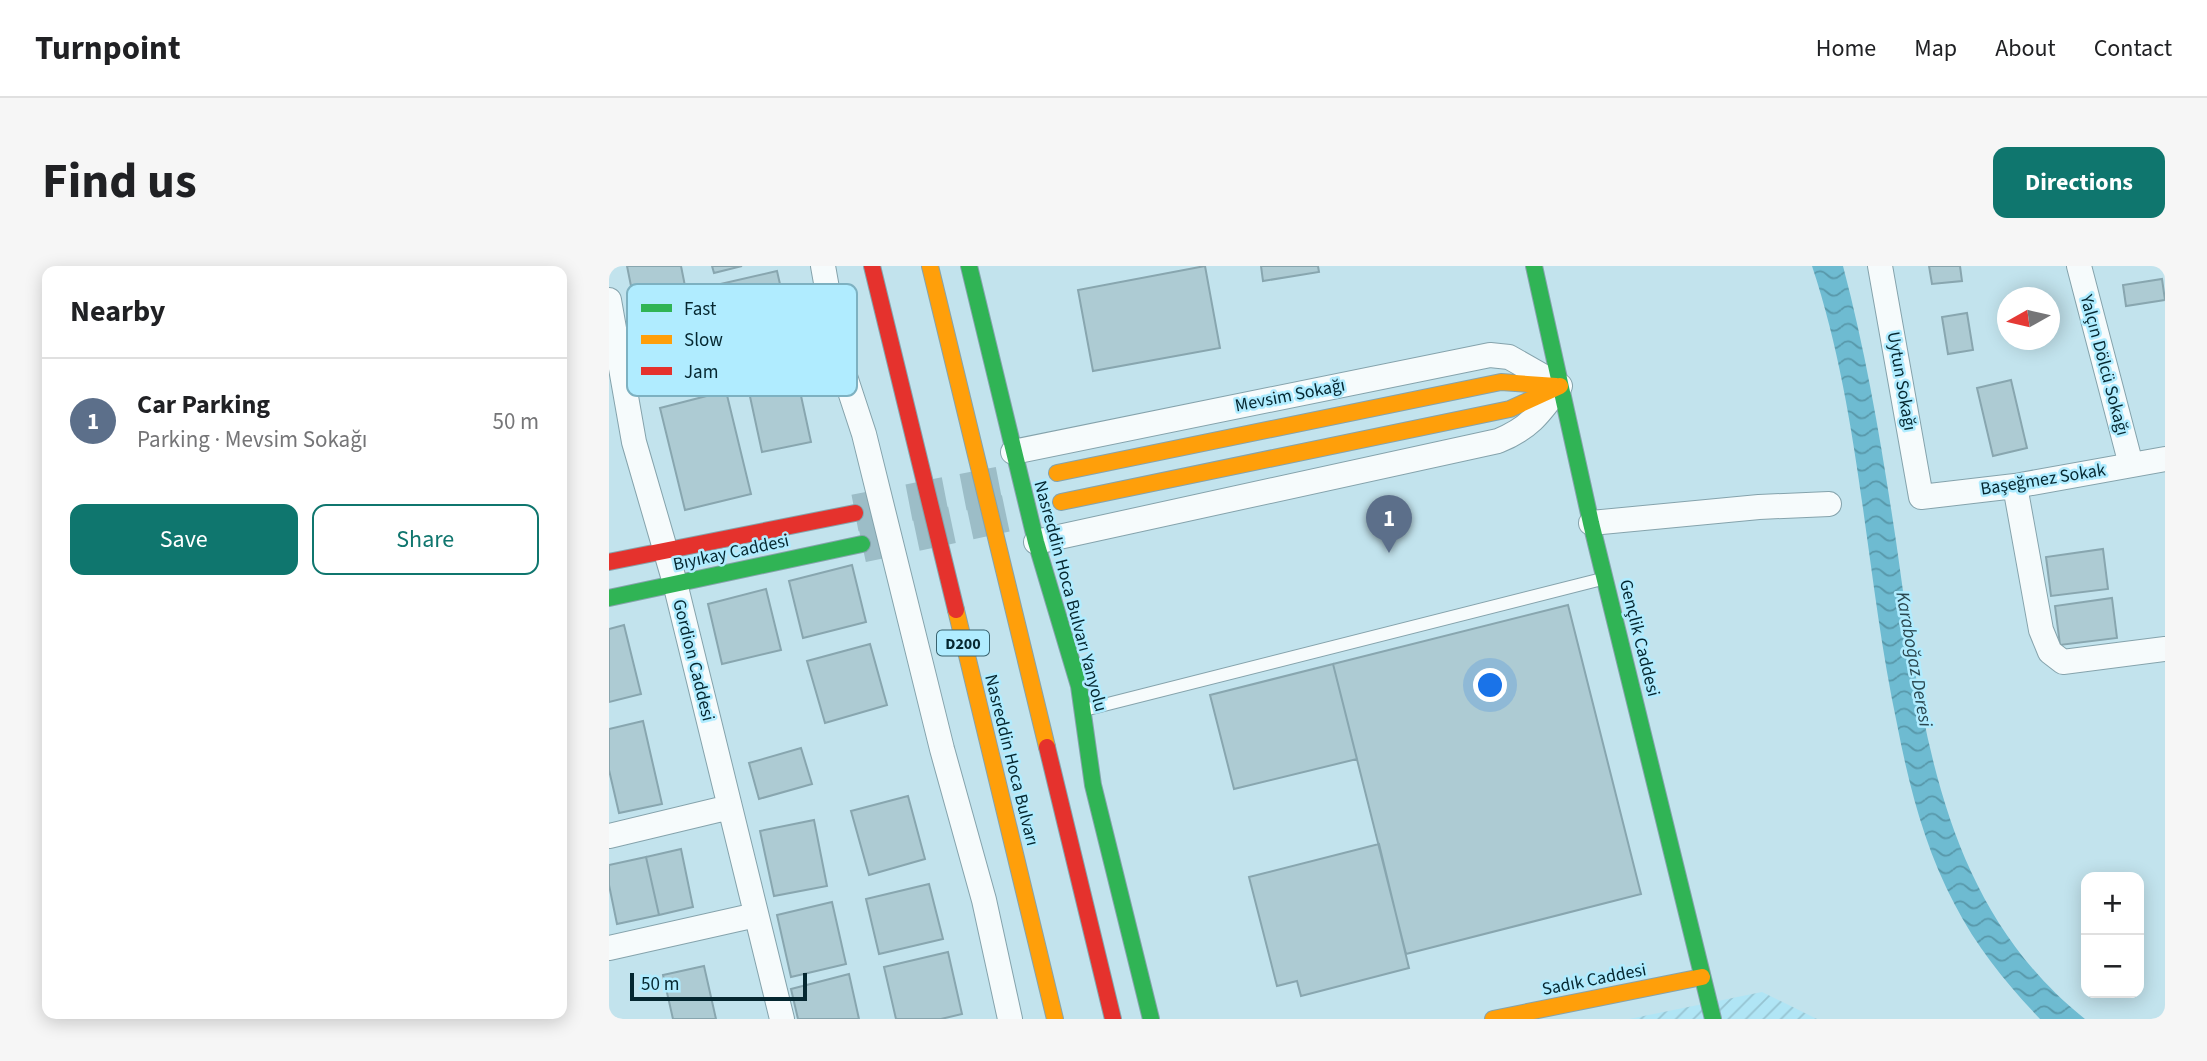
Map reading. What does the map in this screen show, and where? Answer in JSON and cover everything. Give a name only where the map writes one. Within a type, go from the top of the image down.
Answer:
[{"type":"main road","name":"Nasreddin Hoca Bulvarı","points":[[872,266],[1055,1019]]},
{"type":"main road","name":"Nasreddin Hoca Bulvarı","points":[[930,266],[1113,1019]]},
{"type":"main road","name":"Nasreddin Hoca Bulvarı Yanyolu","points":[[968,266],[1036,542],[1084,710],[1093,785],[1151,1019]]},
{"type":"main road","name":"Gençlik Caddesi","points":[[1534,266],[1591,523],[1713,1019]]},
{"type":"main road","name":"Mevsim Sokağı","points":[[1058,473],[1501,382],[1560,386]]},
{"type":"main road","points":[[1062,502],[1510,409],[1560,386]]},
{"type":"main road","name":"Bıyıkay Caddesi","points":[[609,562],[855,513]]},
{"type":"main road","name":"Bıyıkay Caddesi","points":[[609,598],[862,544]]},
{"type":"main road","name":"Sadık Caddesi","points":[[1493,1019],[1702,977]]},
{"type":"street","points":[[823,266],[826,284]]},
{"type":"street","name":"Uytun Sokağı","points":[[1880,266],[1921,497]]},
{"type":"street","name":"Yalçın Dölcü Sokağı","points":[[2079,266],[2131,465]]},
{"type":"street","name":"Gordion Caddesi","points":[[610,310],[634,442],[675,583],[782,1019]]},
{"type":"street","name":"Mevsim Sokağı","points":[[1013,452],[1490,355],[1509,356],[1560,386]]},
{"type":"street","points":[[1036,542],[1498,441],[1521,431],[1535,420],[1560,386]]},
{"type":"street","points":[[852,396],[864,434],[942,750],[985,900],[1010,1019]]},
{"type":"street","name":"Başeğmez Sokak","points":[[1921,497],[2015,486],[2165,459]]},
{"type":"street","points":[[2015,486],[2034,600],[2050,652],[2063,662],[2165,649]]},
{"type":"street","points":[[1591,523],[1759,507],[1829,504]]},
{"type":"street","points":[[609,836],[730,807]]},
{"type":"street","points":[[609,948],[757,915]]},
{"type":"lane","points":[[1084,710],[1606,578]]},
{"type":"shaded area","points":[[1762,992],[1817,1019],[1629,1019]]},
{"type":"water","points":[[1812,266],[1843,266],[1852,300],[1879,437],[1915,673],[1944,801],[1967,862],[1997,919],[2035,972],[2085,1019],[2040,1019],[1983,951],[1944,884],[1935,862],[1919,817],[1897,724],[1852,436],[1828,322]]},
{"type":"building","points":[[627,266],[681,266],[685,284],[631,284]]},
{"type":"building","points":[[712,266],[742,266],[714,273]]},
{"type":"building","points":[[1205,266],[1220,348],[1093,371],[1078,290]]},
{"type":"building","points":[[1261,266],[1318,266],[1319,272],[1263,281]]},
{"type":"building","points":[[1929,266],[1960,266],[1962,281],[1932,284]]},
{"type":"building","points":[[777,271],[780,284],[720,284]]},
{"type":"building","points":[[2162,279],[2165,300],[2126,306],[2123,285]]},
{"type":"building","points":[[1967,313],[1973,350],[1948,354],[1942,317]]},
{"type":"building","points":[[2011,380],[2027,448],[1993,456],[1977,388]]},
{"type":"building","points":[[707,396],[727,396],[751,494],[685,510],[660,408]]},
{"type":"building","points":[[750,396],[801,396],[811,442],[762,452]]},
{"type":"building","points":[[2103,549],[2108,589],[2051,596],[2046,557]]},
{"type":"building","points":[[852,565],[866,622],[803,638],[789,581]]},
{"type":"building","points":[[766,589],[781,650],[722,664],[708,604]]},
{"type":"building","points":[[2112,598],[2117,638],[2060,645],[2055,606]]},
{"type":"building","points":[[1568,605],[1641,894],[1406,954],[1333,664]]},
{"type":"building","points":[[624,625],[641,694],[609,702],[609,629]]},
{"type":"building","points":[[870,644],[887,705],[825,723],[807,661]]},
{"type":"building","points":[[1333,664],[1357,759],[1234,789],[1210,695]]},
{"type":"building","points":[[643,721],[662,804],[619,813],[609,770],[609,729]]},
{"type":"building","points":[[801,748],[812,784],[759,799],[749,763]]},
{"type":"building","points":[[908,796],[925,859],[869,875],[851,811]]},
{"type":"building","points":[[814,820],[827,886],[774,896],[760,831]]},
{"type":"building","points":[[1379,844],[1409,968],[1301,996],[1297,981],[1277,986],[1249,877]]},
{"type":"building","points":[[681,849],[693,907],[659,915],[646,857]]},
{"type":"building","points":[[646,857],[659,915],[617,924],[609,885],[609,865]]},
{"type":"building","points":[[929,884],[943,939],[879,954],[866,899]]},
{"type":"building","points":[[832,902],[846,964],[791,977],[777,915]]},
{"type":"building","points":[[948,952],[962,1014],[941,1019],[896,1019],[884,967]]},
{"type":"building","points":[[704,966],[716,1019],[673,1019],[663,975]]},
{"type":"building","points":[[849,974],[859,1019],[798,1019],[791,989]]},
{"type":"tunnel","points":[[855,513],[1015,482]]},
{"type":"tunnel","points":[[862,544],[1022,510]]},
{"type":"traffic: fast","points":[[969,266],[1036,542],[1079,686],[1093,785],[1151,1019]]},
{"type":"traffic: fast","points":[[1534,266],[1591,523],[1713,1019]]},
{"type":"traffic: fast","points":[[609,598],[862,544]]},
{"type":"traffic: slow","points":[[930,266],[1047,747]]},
{"type":"traffic: slow","points":[[1057,473],[1501,382],[1556,386]]},
{"type":"traffic: slow","points":[[1061,502],[1510,409],[1560,386]]},
{"type":"traffic: slow","points":[[956,610],[1055,1019]]},
{"type":"traffic: slow","points":[[1493,1019],[1702,977]]},
{"type":"traffic: jam","points":[[872,266],[956,610]]},
{"type":"traffic: jam","points":[[609,562],[855,513]]},
{"type":"traffic: jam","points":[[1047,747],[1113,1019]]},
{"type":"place","name":"Car Parking","points":[[1389,553]]},
{"type":"water label","name":"Karaboğaz Deresi","points":[[1915,659]]}]
